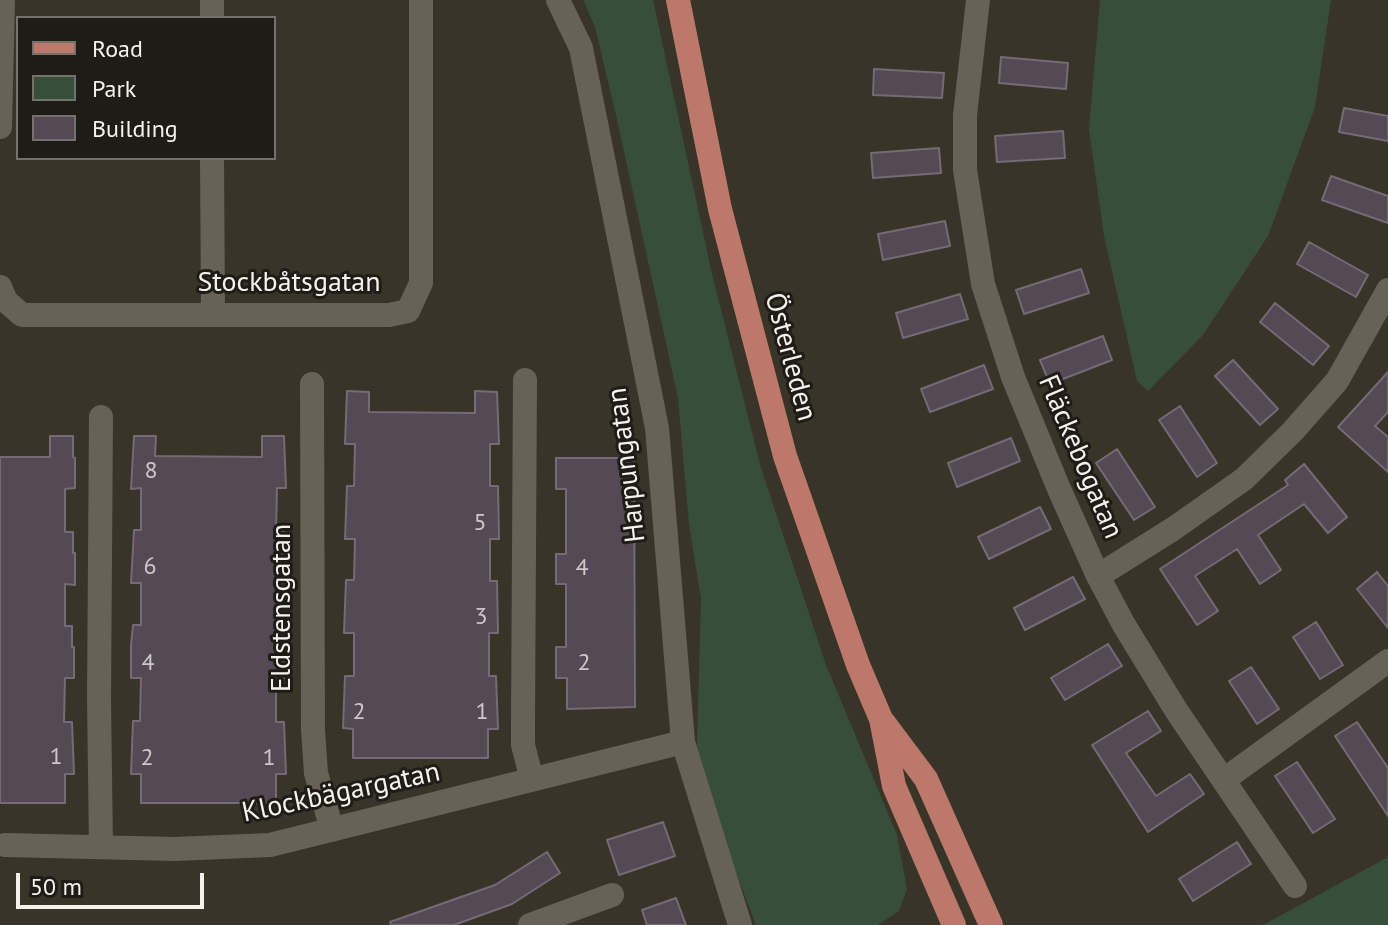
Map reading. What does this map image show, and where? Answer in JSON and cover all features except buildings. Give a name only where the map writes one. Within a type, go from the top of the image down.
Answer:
[{"type":"main road","name":"Österleden","points":[[678,0],[720,209],[785,456],[858,665],[881,719],[894,786],[954,925],[988,919],[926,779],[881,719]]},
{"type":"street","points":[[0,127],[3,0]]},
{"type":"street","name":"Stockbåtsgatan","points":[[3,294],[22,315],[389,315],[408,311],[421,283],[421,0]]},
{"type":"street","name":"Harpungatan","points":[[558,0],[581,48],[657,428],[683,742],[740,925]]},
{"type":"street","name":"Fläckebogatan","points":[[978,0],[965,115],[965,170],[983,284],[1013,377],[1098,576],[1124,625],[1176,710],[1295,886]]},
{"type":"street","points":[[212,160],[213,313]]},
{"type":"street","points":[[1098,576],[1244,479],[1293,431],[1337,381],[1388,290]]},
{"type":"street","points":[[525,380],[523,745],[532,780]]},
{"type":"street","name":"Eldstensgatan","points":[[312,384],[313,730],[316,773],[332,830]]},
{"type":"street","points":[[101,417],[101,847]]},
{"type":"street","points":[[1225,779],[1388,661]]},
{"type":"street","name":"Klockbägargatan","points":[[5,845],[226,848],[270,845],[683,742]]},
{"type":"street","points":[[530,925],[612,895]]},
{"type":"green space","points":[[583,0],[653,0],[712,274],[761,468],[826,665],[897,835],[907,889],[899,911],[878,925],[756,925],[732,862],[697,746],[701,599],[689,524],[678,398],[595,27]]},
{"type":"green space","points":[[1100,0],[1331,0],[1315,107],[1268,236],[1203,335],[1148,391],[1137,381],[1104,236],[1089,130]]},
{"type":"green space","points":[[1388,857],[1388,925],[1263,925]]}]
